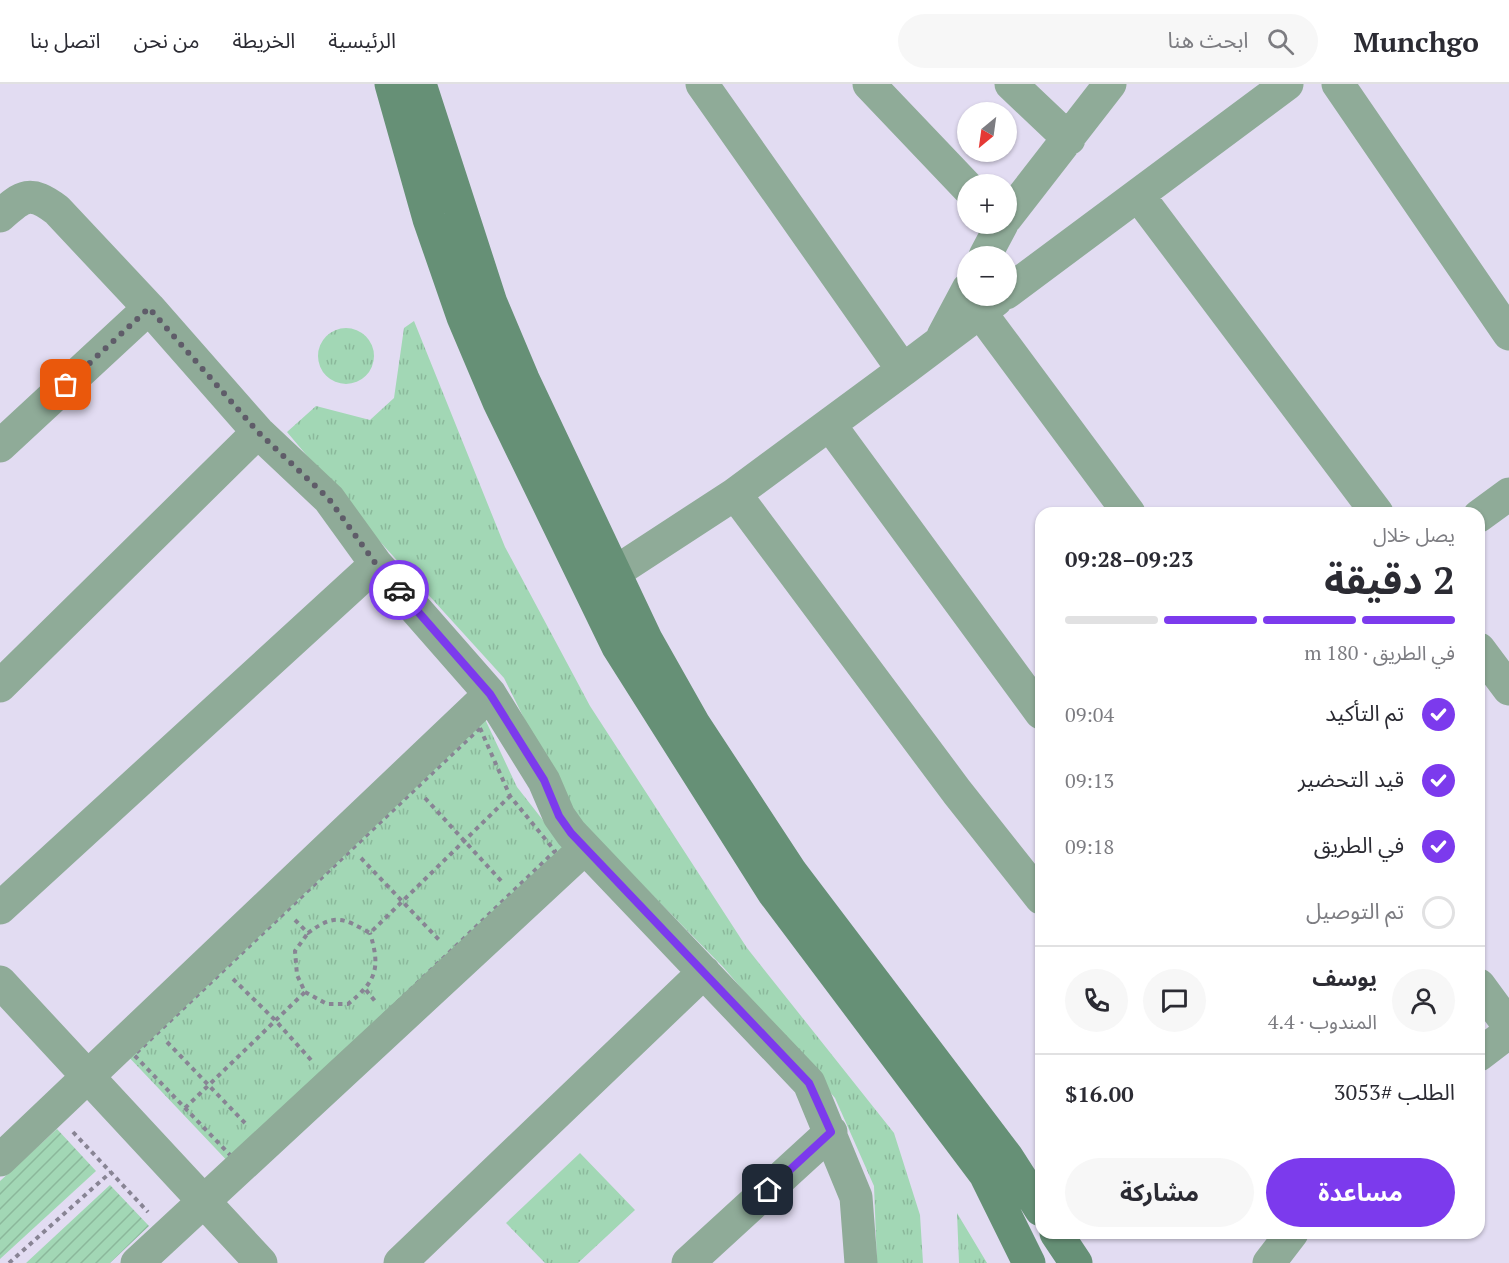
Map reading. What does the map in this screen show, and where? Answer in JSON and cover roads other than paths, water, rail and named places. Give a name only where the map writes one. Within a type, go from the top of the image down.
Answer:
[{"type":"main road","points":[[391,84],[429,219],[463,317],[499,402],[602,582],[646,639],[694,724],[791,873],[1007,1157],[1035,1201]]},
{"type":"main road","points":[[420,84],[491,303],[602,582],[618,647],[773,892],[985,1174],[1029,1263]]},
{"type":"main road","points":[[1060,1239],[1076,1263]]},
{"type":"street","points":[[702,84],[903,370]]},
{"type":"street","points":[[869,84],[957,176]]},
{"type":"street","points":[[1011,84],[1069,139]]},
{"type":"street","points":[[1017,204],[1110,84]]},
{"type":"street","points":[[1017,285],[1287,84]]},
{"type":"street","points":[[1338,84],[1509,334]]},
{"type":"street","points":[[1138,195],[1372,507]]},
{"type":"street","points":[[0,216],[19,198],[32,196],[45,201],[57,210],[149,308],[258,432],[329,499],[376,564],[490,694],[544,780],[559,816],[584,849],[809,1083],[856,1197],[861,1263]]},
{"type":"street","points":[[602,582],[735,494],[830,425],[939,343],[976,306]]},
{"type":"street","points":[[988,306],[1125,507]]},
{"type":"street","points":[[0,446],[149,308]]},
{"type":"street","points":[[830,425],[1035,705]]},
{"type":"street","points":[[0,686],[258,432]]},
{"type":"street","points":[[735,494],[957,792],[1035,890]]},
{"type":"street","points":[[1485,512],[1509,494]]},
{"type":"street","points":[[0,908],[376,564]]},
{"type":"street","points":[[1485,657],[1509,689]]},
{"type":"street","points":[[0,1160],[490,694]]},
{"type":"street","points":[[137,1263],[584,849]]},
{"type":"street","points":[[400,1263],[704,972]]},
{"type":"street","points":[[0,982],[261,1263]]},
{"type":"street","points":[[1485,994],[1509,1026]]},
{"type":"street","points":[[1485,1050],[1509,1032]]},
{"type":"street","points":[[688,1263],[831,1132]]},
{"type":"street","points":[[1269,1263],[1287,1239]]}]
